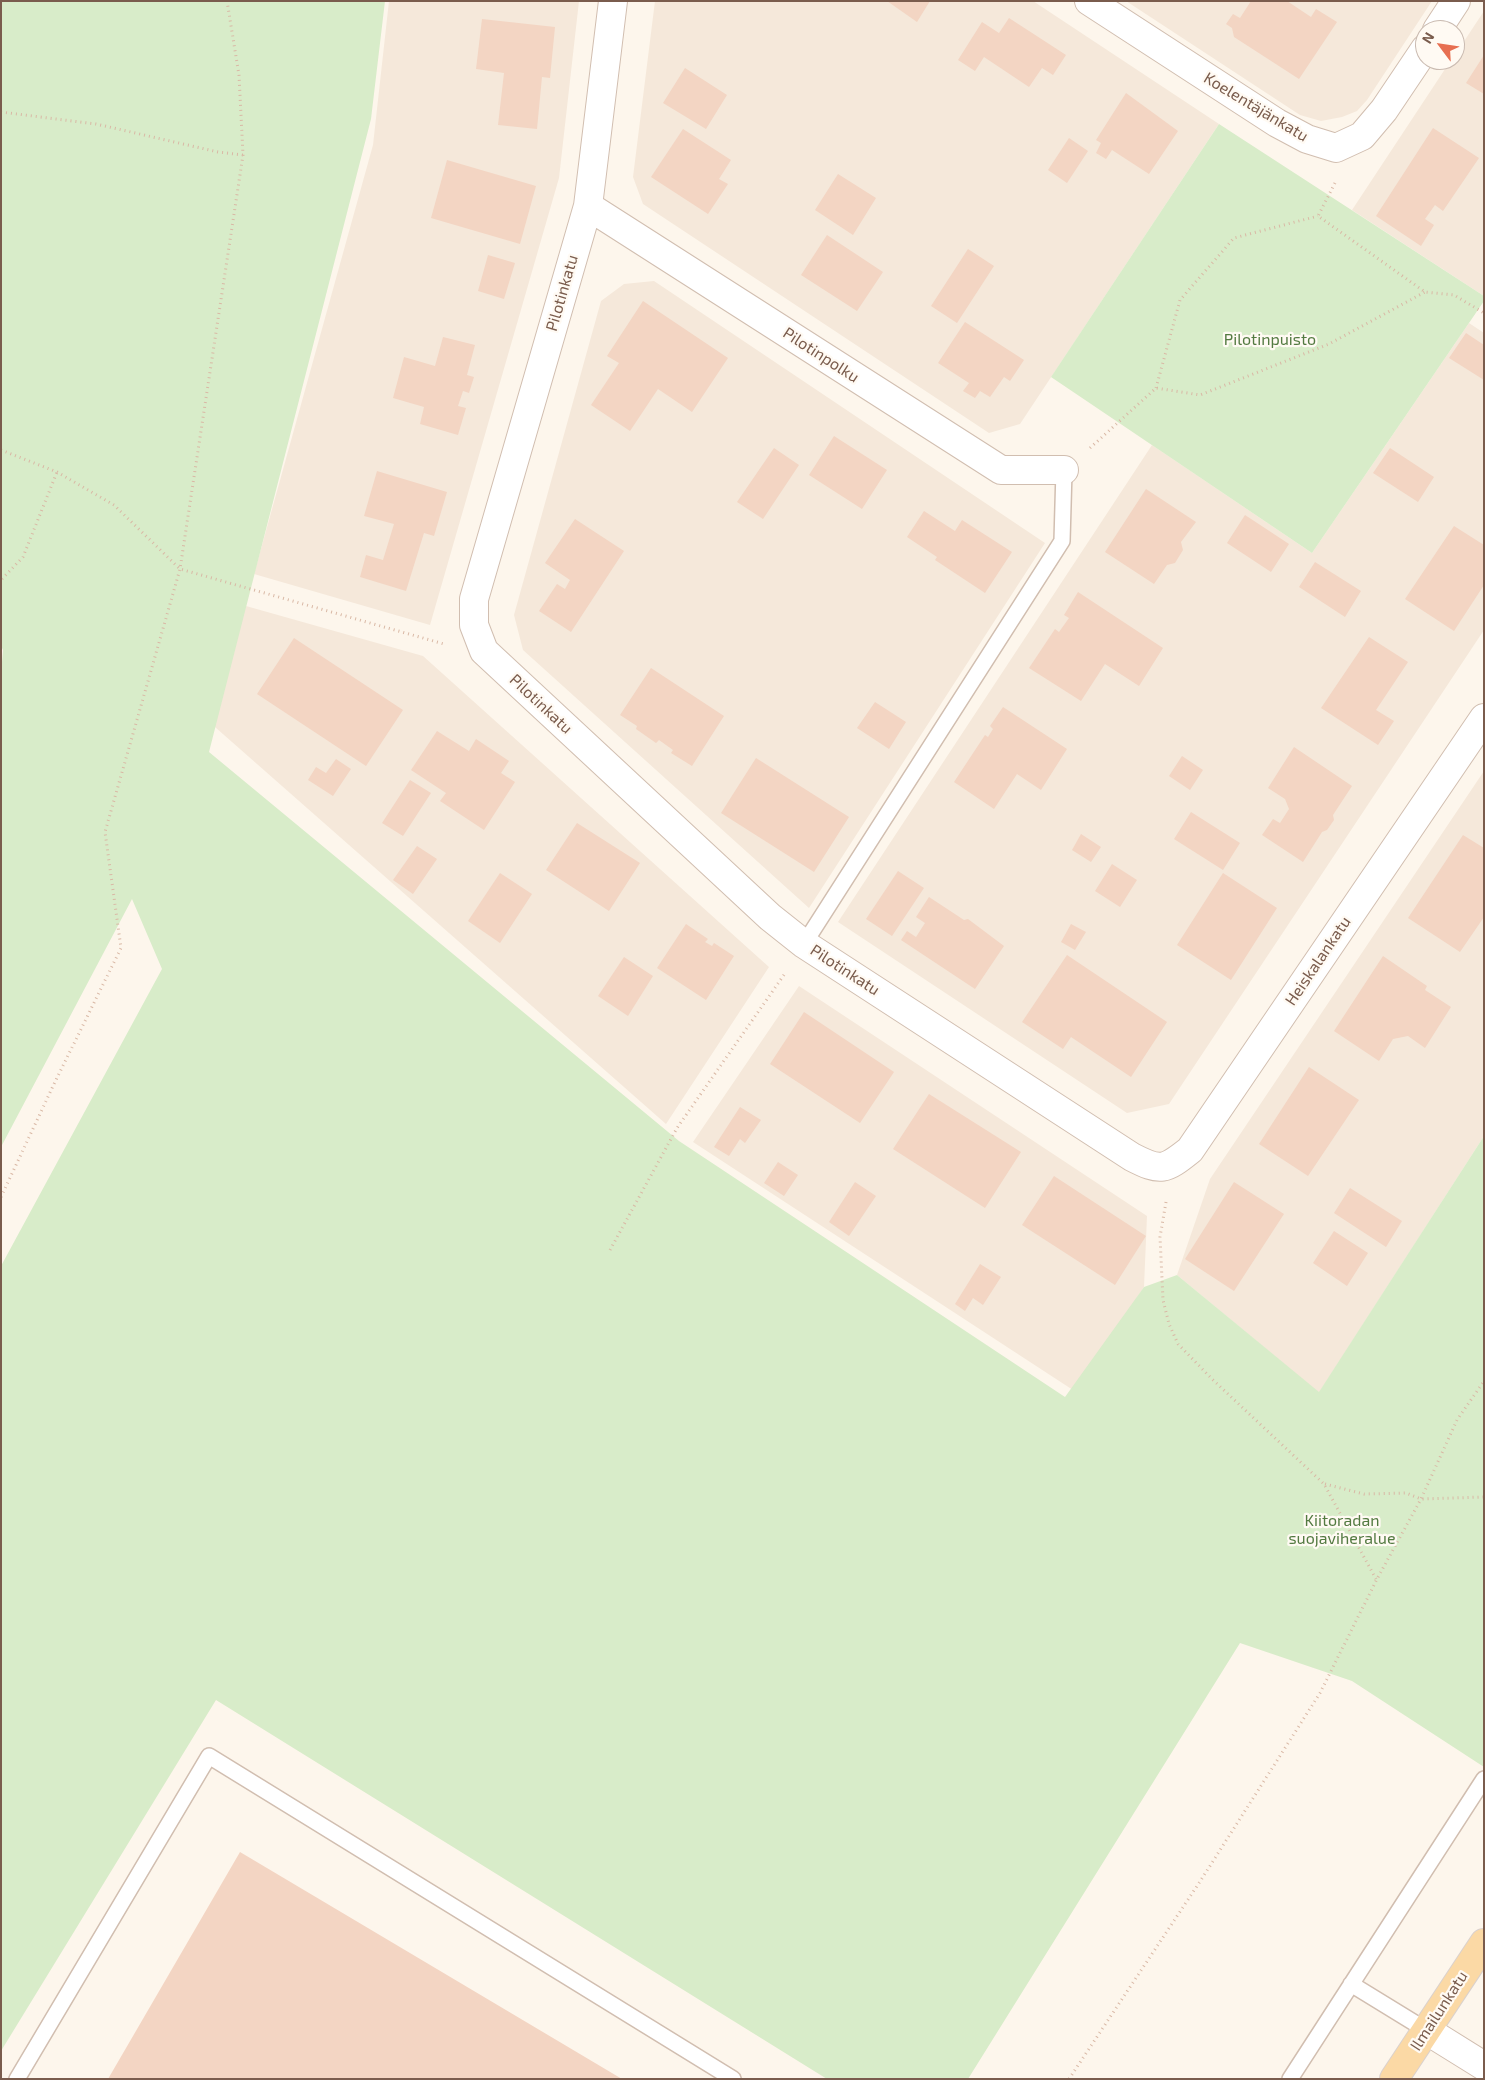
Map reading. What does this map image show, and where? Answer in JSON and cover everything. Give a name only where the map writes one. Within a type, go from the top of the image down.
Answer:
[{"type":"main road","name":"Ilmailunkatu","points":[[1394,2079],[1484,1943]]},
{"type":"street","name":"Pilotinkatu","points":[[613,1],[588,206],[474,599],[474,625],[484,651],[770,917],[798,954],[1132,1157],[1153,1168],[1171,1165]]},
{"type":"street","name":"Koelentäjänkatu","points":[[1089,1],[1276,123],[1307,139],[1336,148]]},
{"type":"street","points":[[1444,20],[1456,1]]},
{"type":"street","points":[[1336,148],[1362,136],[1384,110],[1415,63]]},
{"type":"street","name":"Pilotinpolku","points":[[588,206],[1001,470],[1064,470]]},
{"type":"street","name":"Heiskalankatu","points":[[1171,1165],[1190,1150],[1484,718]]},
{"type":"street","points":[[1426,2030],[1484,2066]]},
{"type":"lane","points":[[798,954],[1062,542],[1064,470]]},
{"type":"lane","points":[[17,2079],[209,1756],[733,2079]]},
{"type":"lane","points":[[1290,2079],[1484,1780]]},
{"type":"lane","points":[[1351,1984],[1426,2030]]},
{"type":"path","points":[[1,1197],[54,1084],[122,948],[105,832],[180,569],[243,155],[239,75],[228,1]]},
{"type":"path","points":[[1,112],[96,124],[218,152],[243,155]]},
{"type":"path","points":[[1064,470],[1156,388],[1180,300],[1234,238],[1318,216],[1335,182],[1336,148]]},
{"type":"path","points":[[1318,216],[1425,292],[1454,295],[1484,313]]},
{"type":"path","points":[[1156,388],[1200,395],[1329,344],[1425,292]]},
{"type":"path","points":[[1,450],[57,472],[114,505],[180,569],[454,647],[484,651]]},
{"type":"path","points":[[2,579],[23,557],[57,472]]},
{"type":"path","points":[[610,1250],[678,1128],[798,954]]},
{"type":"path","points":[[1171,1165],[1160,1237],[1163,1300],[1168,1324],[1178,1344],[1212,1379],[1324,1484],[1376,1579]]},
{"type":"path","points":[[1069,2079],[1201,1880],[1320,1693],[1376,1579],[1421,1499],[1457,1420],[1484,1381]]},
{"type":"path","points":[[1324,1484],[1364,1494],[1406,1493],[1421,1499],[1484,1497]]},
{"type":"shaded area","points":[[389,1],[579,1],[559,178],[430,625],[254,574],[373,145]]},
{"type":"shaded area","points":[[655,1],[1033,1],[1219,124],[1020,424],[989,433],[643,204],[633,177]]},
{"type":"shaded area","points":[[1126,1],[1432,1],[1420,20],[1415,20],[1415,27],[1367,100],[1357,111],[1342,117],[1321,121],[1300,115]]},
{"type":"shaded area","points":[[1484,11],[1484,296],[1352,210],[1444,70],[1465,70],[1465,40]]},
{"type":"shaded area","points":[[654,281],[1045,543],[809,908],[523,650],[514,615],[601,301],[624,284]]},
{"type":"shaded area","points":[[1469,323],[1484,333],[1484,630],[1169,1104],[1127,1113],[838,922],[1152,445],[1312,553]]},
{"type":"shaded area","points":[[246,606],[423,656],[769,967],[666,1124],[207,720]]},
{"type":"shaded area","points":[[1484,771],[1484,1136],[1319,1393],[1177,1275],[1210,1179]]},
{"type":"shaded area","points":[[799,986],[1147,1216],[1144,1287],[1076,1392],[693,1142]]},
{"type":"green space","name":"Kiitoradan suojaviheralue","points":[[1,1],[385,1],[371,119],[209,752],[679,1141],[1065,1397],[1144,1287],[1177,1275],[1319,1392],[1484,1136],[1484,1767],[1352,1681],[1240,1643],[968,2079],[827,2079],[216,1700],[1,2051],[1,1266],[162,969],[132,899],[1,1147],[1,674],[3,650],[1,646]]},
{"type":"green space","name":"Pilotinpuisto","points":[[1219,124],[1484,296],[1484,301],[1312,553],[1051,377]]},
{"type":"building","points":[[887,1],[930,1],[917,22]]},
{"type":"building","points":[[1251,1],[1287,1],[1311,17],[1316,9],[1337,22],[1299,79],[1234,37],[1232,28],[1226,24],[1233,14],[1240,18]]},
{"type":"building","points":[[1009,18],[1066,55],[1053,75],[1042,68],[1029,87],[984,57],[975,71],[958,60],[982,22],[999,33]]},
{"type":"building","points":[[482,19],[555,27],[550,78],[542,77],[537,129],[498,125],[504,73],[476,69]]},
{"type":"building","points":[[1484,55],[1484,94],[1466,83]]},
{"type":"building","points":[[685,68],[727,95],[706,129],[663,103]]},
{"type":"building","points":[[1126,93],[1178,131],[1149,174],[1112,150],[1106,159],[1096,153],[1101,143],[1096,140]]},
{"type":"building","points":[[1433,128],[1479,158],[1443,211],[1435,205],[1425,219],[1434,225],[1421,246],[1376,216]]},
{"type":"building","points":[[683,129],[731,160],[719,179],[728,184],[708,214],[651,177]]},
{"type":"building","points":[[1069,138],[1088,151],[1067,183],[1048,170]]},
{"type":"building","points":[[447,160],[536,186],[520,244],[431,218]]},
{"type":"building","points":[[838,174],[876,198],[853,235],[815,210]]},
{"type":"building","points":[[827,235],[883,272],[857,311],[801,275]]},
{"type":"building","points":[[968,249],[994,266],[957,323],[931,306]]},
{"type":"building","points":[[488,255],[515,263],[504,299],[478,291]]},
{"type":"building","points":[[643,301],[728,358],[692,412],[658,389],[630,431],[591,405],[619,363],[607,356]]},
{"type":"building","points":[[965,322],[1024,360],[1010,381],[1004,377],[990,397],[980,391],[975,398],[963,391],[969,383],[938,363]]},
{"type":"building","points":[[1466,333],[1484,345],[1484,380],[1449,358]]},
{"type":"building","points":[[443,337],[475,345],[467,375],[474,377],[469,393],[463,391],[458,406],[466,408],[458,435],[420,424],[424,407],[393,398],[404,357],[435,366]]},
{"type":"building","points":[[834,436],[887,470],[862,509],[809,475]]},
{"type":"building","points":[[774,448],[799,465],[763,519],[737,502]]},
{"type":"building","points":[[1390,448],[1434,477],[1418,502],[1373,473]]},
{"type":"building","points":[[377,471],[447,492],[434,536],[424,533],[406,591],[360,577],[366,555],[383,560],[394,524],[364,516]]},
{"type":"building","points":[[1146,489],[1196,522],[1181,542],[1183,550],[1175,563],[1167,565],[1154,584],[1105,552]]},
{"type":"building","points":[[924,511],[955,531],[962,520],[1012,552],[985,593],[935,560],[937,557],[907,537]]},
{"type":"building","points":[[1245,515],[1289,544],[1271,572],[1227,543]]},
{"type":"building","points":[[575,519],[624,551],[571,632],[539,611],[557,584],[565,589],[570,580],[545,563]]},
{"type":"building","points":[[1454,526],[1484,545],[1484,585],[1454,631],[1405,599]]},
{"type":"building","points":[[1315,562],[1361,591],[1345,617],[1299,587]]},
{"type":"building","points":[[1078,592],[1163,648],[1139,686],[1105,664],[1081,701],[1029,668],[1055,629],[1059,632],[1069,618],[1064,615]]},
{"type":"building","points":[[1369,637],[1408,662],[1376,710],[1394,721],[1378,745],[1321,708]]},
{"type":"building","points":[[294,638],[403,710],[366,766],[257,694]]},
{"type":"building","points":[[651,668],[724,716],[692,766],[671,753],[673,750],[659,740],[656,743],[636,729],[637,726],[620,715]]},
{"type":"building","points":[[875,702],[906,722],[889,749],[857,728]]},
{"type":"building","points":[[1003,707],[1067,749],[1041,790],[1017,774],[994,809],[954,782],[985,735],[988,737],[993,729],[990,726]]},
{"type":"building","points":[[437,731],[469,751],[476,739],[509,761],[501,773],[515,782],[484,830],[440,801],[446,793],[411,770]]},
{"type":"building","points":[[1294,747],[1352,786],[1333,815],[1334,820],[1327,830],[1322,832],[1303,862],[1262,835],[1273,819],[1280,823],[1289,809],[1285,799],[1268,788]]},
{"type":"building","points":[[1182,756],[1203,770],[1190,790],[1169,776]]},
{"type":"building","points":[[756,758],[849,817],[814,872],[721,813]]},
{"type":"building","points":[[336,759],[351,769],[333,796],[308,780],[316,767],[326,773]]},
{"type":"building","points":[[410,780],[431,793],[403,836],[382,823]]},
{"type":"building","points":[[1191,812],[1240,843],[1223,870],[1174,839]]},
{"type":"building","points":[[577,823],[640,863],[609,911],[546,870]]},
{"type":"building","points":[[1081,834],[1101,847],[1091,862],[1072,850]]},
{"type":"building","points":[[1463,835],[1484,848],[1484,917],[1460,952],[1408,918]]},
{"type":"building","points":[[417,846],[437,859],[413,894],[393,880]]},
{"type":"building","points":[[1112,864],[1137,880],[1120,907],[1095,891]]},
{"type":"building","points":[[898,871],[924,888],[892,936],[866,919]]},
{"type":"building","points":[[500,873],[532,894],[500,943],[468,921]]},
{"type":"building","points":[[1223,873],[1277,908],[1231,980],[1177,945]]},
{"type":"building","points":[[929,897],[964,920],[968,919],[1004,946],[975,989],[901,940],[907,931],[916,937],[925,923],[916,917]]},
{"type":"building","points":[[686,924],[708,939],[705,942],[712,946],[714,943],[734,956],[706,1000],[657,968]]},
{"type":"building","points":[[1071,924],[1086,932],[1075,950],[1061,942]]},
{"type":"building","points":[[1067,955],[1167,1022],[1131,1077],[1071,1037],[1063,1049],[1022,1022]]},
{"type":"building","points":[[1383,956],[1427,986],[1425,990],[1451,1007],[1425,1048],[1408,1036],[1393,1039],[1379,1061],[1334,1031]]},
{"type":"building","points":[[624,957],[653,976],[628,1016],[598,996]]},
{"type":"building","points":[[804,1012],[894,1072],[860,1123],[770,1064]]},
{"type":"building","points":[[1309,1067],[1359,1100],[1308,1176],[1259,1144]]},
{"type":"building","points":[[929,1094],[1021,1152],[985,1208],[893,1149]]},
{"type":"building","points":[[740,1107],[761,1120],[745,1143],[740,1139],[729,1156],[714,1147]]},
{"type":"building","points":[[778,1162],[798,1175],[784,1196],[764,1183]]},
{"type":"building","points":[[1054,1176],[1146,1236],[1115,1285],[1022,1225]]},
{"type":"building","points":[[855,1182],[876,1196],[849,1236],[829,1222]]},
{"type":"building","points":[[1234,1182],[1284,1214],[1234,1291],[1185,1259]]},
{"type":"building","points":[[1350,1188],[1402,1221],[1386,1247],[1334,1213]]},
{"type":"building","points":[[1334,1231],[1368,1253],[1347,1286],[1313,1263]]},
{"type":"building","points":[[980,1264],[1001,1277],[983,1305],[973,1298],[965,1311],[955,1304]]},
{"type":"building","points":[[240,1852],[622,2079],[108,2079]]}]
